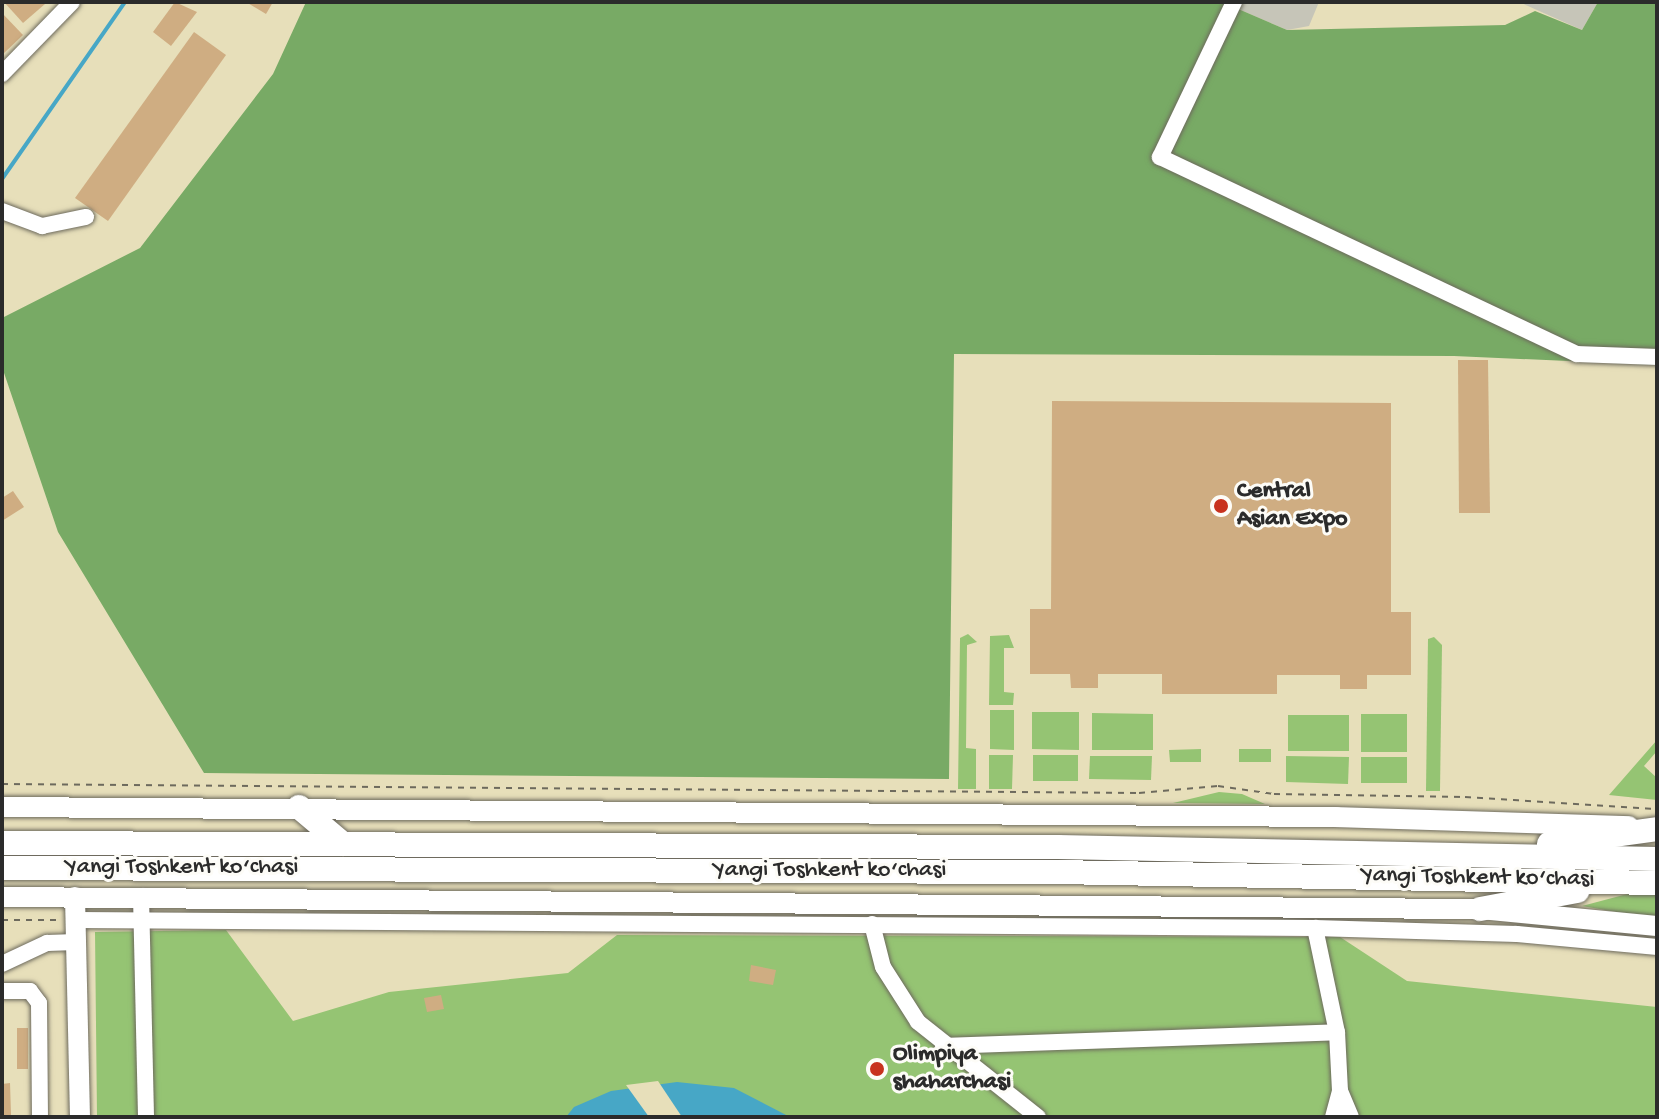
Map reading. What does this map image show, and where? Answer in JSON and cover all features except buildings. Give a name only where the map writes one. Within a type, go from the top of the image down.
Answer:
[{"type":"highway","points":[[299,807],[343,844]]},
{"type":"highway","points":[[1483,853],[1657,828]]},
{"type":"highway","name":"Yangi Toshkent ko‘chasi","points":[[2,843],[1483,853]]},
{"type":"highway","points":[[1483,853],[1625,870]]},
{"type":"highway","name":"Yangi Toshkent ko‘chasi","points":[[2,868],[1040,872],[1625,870],[1657,859]]},
{"type":"highway","points":[[1480,909],[1625,870]]},
{"type":"highway","name":"Yangi Toshkent ko‘chasi","points":[[1625,870],[1657,883]]},
{"type":"main road","points":[[2,807],[1420,818],[1657,828]]},
{"type":"main road","points":[[2,897],[1480,909],[1657,926]]},
{"type":"main road","points":[[75,897],[80,1117]]},
{"type":"lane","points":[[2,74],[72,2]]},
{"type":"lane","points":[[1234,2],[1160,157],[1577,354],[1657,357]]},
{"type":"lane","points":[[2,211],[42,226],[86,217]]},
{"type":"lane","points":[[141,896],[146,1117]]},
{"type":"lane","points":[[76,920],[1315,928],[1517,934],[1657,947]]},
{"type":"lane","points":[[872,924],[883,967],[900,998],[943,1046],[1038,1117]]},
{"type":"lane","points":[[1315,928],[1337,1032],[1340,1091],[1333,1117]]},
{"type":"lane","points":[[2,964],[47,943],[76,942]]},
{"type":"lane","points":[[2,991],[30,991],[39,1003],[40,1117]]},
{"type":"lane","points":[[943,1046],[1337,1032]]},
{"type":"lane","points":[[1340,1091],[1351,1117]]},
{"type":"path","points":[[2,784],[1139,793],[1218,786],[1274,794],[1491,798],[1657,809]]},
{"type":"path","points":[[2,920],[76,920]]},
{"type":"shaded area","points":[[1222,2],[1319,2],[1309,26],[1287,30]]},
{"type":"shaded area","points":[[1519,2],[1598,2],[1582,30]]},
{"type":"green space","points":[[306,2],[1222,2],[1287,30],[1505,25],[1535,11],[1582,30],[1598,2],[1657,2],[1657,365],[1454,356],[954,354],[949,779],[204,773],[58,532],[2,367],[2,318],[140,248],[273,74]]},
{"type":"green space","points":[[968,634],[977,642],[967,645],[966,748],[976,749],[976,789],[958,789],[960,638]]},
{"type":"green space","points":[[1009,635],[1014,648],[1004,648],[1004,692],[1014,693],[1013,705],[989,705],[990,636]]},
{"type":"green space","points":[[1434,637],[1442,645],[1440,791],[1426,791],[1428,639]]},
{"type":"green space","points":[[990,710],[1014,710],[1014,750],[990,749]]},
{"type":"green space","points":[[1032,712],[1079,712],[1079,750],[1032,749]]},
{"type":"green space","points":[[1092,713],[1153,714],[1153,750],[1092,750]]},
{"type":"green space","points":[[1361,714],[1407,714],[1407,752],[1361,752]]},
{"type":"green space","points":[[1288,715],[1349,715],[1349,751],[1288,751]]},
{"type":"green space","points":[[1657,740],[1657,751],[1644,766],[1657,778],[1657,800],[1609,795]]},
{"type":"green space","points":[[1201,749],[1201,762],[1170,762],[1169,750]]},
{"type":"green space","points":[[1239,749],[1271,749],[1271,762],[1239,762]]},
{"type":"green space","points":[[989,755],[1013,755],[1012,789],[989,789]]},
{"type":"green space","points":[[1033,755],[1078,755],[1078,781],[1033,781]]},
{"type":"green space","points":[[1090,756],[1152,756],[1151,780],[1089,779]]},
{"type":"green space","points":[[1286,756],[1349,757],[1348,784],[1286,782]]},
{"type":"green space","points":[[1361,757],[1407,757],[1407,783],[1361,783]]},
{"type":"green space","points":[[1219,792],[1242,794],[1265,804],[1173,803]]},
{"type":"green space","points":[[1631,893],[1657,894],[1657,919],[1582,906]]},
{"type":"green space","name":"Olimpiya shaharchasi","points":[[226,930],[293,1021],[389,992],[568,973],[617,935],[1340,937],[1407,981],[1657,1007],[1657,1117],[97,1117],[95,932]]},
{"type":"water","points":[[677,1082],[734,1088],[790,1117],[566,1117],[574,1107],[611,1091]]},
{"type":"pier","points":[[658,1081],[682,1117],[649,1117],[626,1085]]},
{"type":"waterway","points":[[2,179],[125,2]]},
{"type":"place","name":"Central Asian Expo","points":[[1221,506]]},
{"type":"place","name":"Olimpiya shaharchasi","points":[[877,1069]]}]
